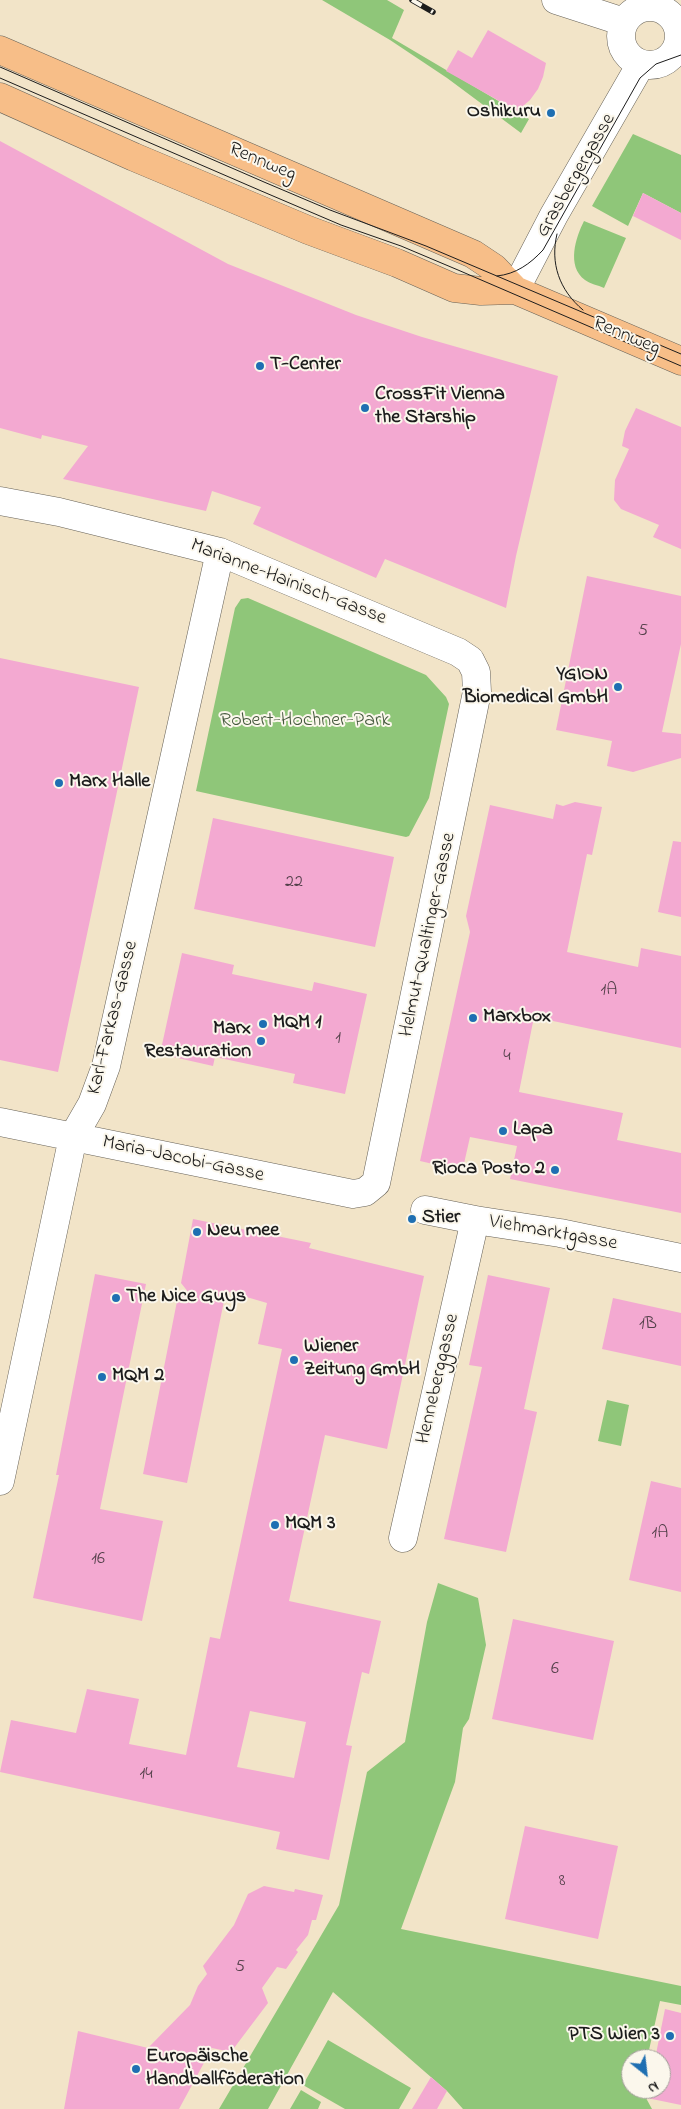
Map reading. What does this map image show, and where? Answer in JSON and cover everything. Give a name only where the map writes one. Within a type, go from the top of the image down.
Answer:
[{"type":"main road","name":"Rennweg","points":[[0,50],[473,254],[494,268],[515,290],[681,361]]},
{"type":"main road","name":"Rennweg","points":[[0,97],[134,157],[308,230],[397,263],[454,288],[481,291],[515,290]]},
{"type":"street","points":[[556,0],[624,22]]},
{"type":"street","points":[[652,3],[667,12],[677,24],[680,46],[663,63],[652,66],[641,64],[631,58],[625,51],[621,41],[624,22],[636,10],[652,3]]},
{"type":"street","name":"Grasbergergasse","points":[[515,290],[554,215],[641,64]]},
{"type":"street","name":"Marianne-Hainisch-Gasse","points":[[0,501],[59,512],[220,552],[458,652],[470,660],[476,672]]},
{"type":"street","name":"Karl-Farkas-Gasse","points":[[0,1480],[72,1137],[92,1104],[106,1066],[220,552]]},
{"type":"street","name":"Helmut-Qualtinger-Gasse","points":[[365,1192],[376,1183],[385,1146],[477,692],[476,672]]},
{"type":"street","name":"Maria-Jacobi-Gasse","points":[[0,1122],[352,1194],[365,1192]]},
{"type":"street","name":"Viehmarktgasse","points":[[425,1210],[560,1233],[681,1258]]},
{"type":"street","name":"Henneberggasse","points":[[403,1538],[475,1220]]},
{"type":"green space","points":[[322,0],[387,0],[404,10],[392,38],[529,119],[521,133],[447,78],[390,40]]},
{"type":"green space","points":[[633,134],[681,155],[681,213],[643,193],[628,226],[592,206]]},
{"type":"green space","points":[[584,221],[626,238],[604,288],[585,280],[579,274],[576,267],[574,251]]},
{"type":"green space","name":"Robert-Hochner-Park","points":[[248,598],[426,675],[446,697],[449,704],[429,798],[409,836],[406,837],[196,791],[235,608],[241,599]]},
{"type":"green space","points":[[607,1400],[629,1405],[621,1446],[598,1441]]},
{"type":"green space","points":[[438,1583],[478,1598],[486,1645],[469,1719],[463,1728],[455,1782],[401,1929],[681,1986],[681,2005],[660,2001],[649,2049],[621,2049],[621,2099],[646,2099],[652,2109],[463,2109],[447,2091],[333,1992],[268,2109],[219,2109],[339,1905],[367,1772],[405,1742],[427,1622]]},
{"type":"green space","points":[[328,2040],[411,2088],[399,2109],[345,2109],[303,2085]]},
{"type":"green space","points":[[301,2090],[321,2102],[318,2109],[290,2109]]},
{"type":"building","points":[[488,30],[546,63],[538,89],[530,100],[517,111],[446,71],[458,50],[472,58]]},
{"type":"building","name":"T-Center","points":[[0,141],[228,264],[356,315],[422,337],[558,376],[516,556],[506,608],[385,559],[376,578],[253,524],[261,507],[212,491],[206,511],[63,479],[88,446],[42,435],[41,439],[0,428]]},
{"type":"building","points":[[643,193],[681,213],[681,240],[633,216]]},
{"type":"building","points":[[636,408],[681,427],[681,549],[653,537],[659,525],[621,509],[614,500],[615,480],[629,449],[622,446],[625,431]]},
{"type":"building","name":"YGION Biomedical GmbH","points":[[587,576],[681,596],[681,644],[662,732],[681,734],[681,758],[633,772],[607,766],[612,741],[556,730]]},
{"type":"building","name":"Marx Halle","points":[[0,658],[139,687],[58,1072],[0,1060]]},
{"type":"building","points":[[575,802],[602,807],[592,855],[587,854],[567,952],[638,967],[641,948],[681,956],[681,1048],[534,1017],[519,1092],[623,1113],[617,1140],[681,1153],[681,1213],[510,1179],[517,1146],[470,1137],[463,1168],[459,1167],[459,1170],[420,1161],[470,932],[466,916],[490,805],[553,819],[556,804],[563,806]]},
{"type":"building","points":[[213,818],[394,857],[375,947],[194,909]]},
{"type":"building","points":[[673,841],[681,842],[681,917],[658,912]]},
{"type":"building","name":"MQM 1","points":[[182,953],[234,965],[232,974],[312,991],[314,982],[367,994],[345,1094],[293,1083],[295,1074],[215,1057],[213,1066],[160,1054]]},
{"type":"building","points":[[193,1219],[311,1243],[309,1248],[424,1276],[387,1449],[325,1435],[289,1601],[381,1621],[369,1674],[362,1672],[346,1745],[352,1746],[329,1860],[276,1849],[280,1832],[0,1772],[11,1720],[76,1733],[87,1689],[139,1699],[129,1744],[186,1755],[210,1637],[220,1639],[282,1349],[258,1344],[267,1303],[226,1291],[187,1483],[143,1474],[179,1291],[189,1293],[181,1283]],"holes":[[[250,1711],[306,1722],[294,1778],[237,1767]]]},
{"type":"building","points":[[95,1274],[146,1284],[100,1509],[163,1521],[142,1621],[33,1598],[59,1475],[56,1475]]},
{"type":"building","points":[[488,1275],[550,1288],[524,1409],[537,1412],[506,1552],[444,1539],[482,1367],[469,1365]]},
{"type":"building","points":[[613,1298],[681,1313],[681,1366],[602,1349]]},
{"type":"building","points":[[651,1481],[681,1488],[681,1592],[629,1580]]},
{"type":"building","points":[[513,1619],[614,1641],[593,1740],[492,1719]]},
{"type":"building","points":[[525,1826],[618,1846],[598,1939],[505,1919]]},
{"type":"building","points":[[264,1886],[294,1892],[295,1889],[323,1895],[316,1920],[312,1920],[308,1935],[296,1950],[298,1952],[286,1969],[277,1967],[262,1988],[268,2003],[231,2052],[212,2048],[179,2109],[64,2109],[78,2031],[148,2048],[190,2005],[198,1986],[207,1974],[203,1966],[234,1925],[248,1894]]},
{"type":"building","name":"PTS Wien 3","points":[[665,2009],[681,2013],[681,2105],[652,2099],[671,2099],[671,2049],[657,2049]]},
{"type":"building","points":[[431,2077],[447,2091],[437,2109],[412,2109]]},
{"type":"tram line","points":[[497,276],[510,273],[522,267],[543,250],[640,78],[656,64],[681,55]]},
{"type":"tram line","points":[[0,67],[330,210],[426,246],[681,354]]},
{"type":"tram line","points":[[0,78],[341,225],[401,246],[681,366]]},
{"type":"tram line","points":[[557,234],[555,255],[558,275],[568,294],[583,310]]},
{"type":"railway","points":[[412,0],[433,12]]},
{"type":"place","name":"Oshikuru","points":[[551,113]]},
{"type":"place","name":"T-Center","points":[[260,366]]},
{"type":"place","name":"CrossFit Vienna the Starship","points":[[365,408]]},
{"type":"place","name":"YGION Biomedical GmbH","points":[[618,687]]},
{"type":"place","name":"Marx Halle","points":[[59,783]]},
{"type":"place","name":"Marxbox","points":[[473,1018]]},
{"type":"place","name":"MQM 1","points":[[263,1024]]},
{"type":"place","name":"Marx Restauration","points":[[261,1041]]},
{"type":"place","name":"Lapa","points":[[503,1131]]},
{"type":"place","name":"Rioca Posto 2","points":[[555,1170]]},
{"type":"place","name":"Stier","points":[[412,1219]]},
{"type":"place","name":"Neu mee","points":[[197,1232]]},
{"type":"place","name":"The Nice Guys","points":[[116,1298]]},
{"type":"place","name":"Wiener Zeitung GmbH","points":[[294,1360]]},
{"type":"place","name":"MQM 2","points":[[102,1377]]},
{"type":"place","name":"MQM 3","points":[[275,1525]]},
{"type":"place","name":"PTS Wien 3","points":[[670,2036]]},
{"type":"place","name":"Europäische Handballföderation","points":[[136,2069]]}]
